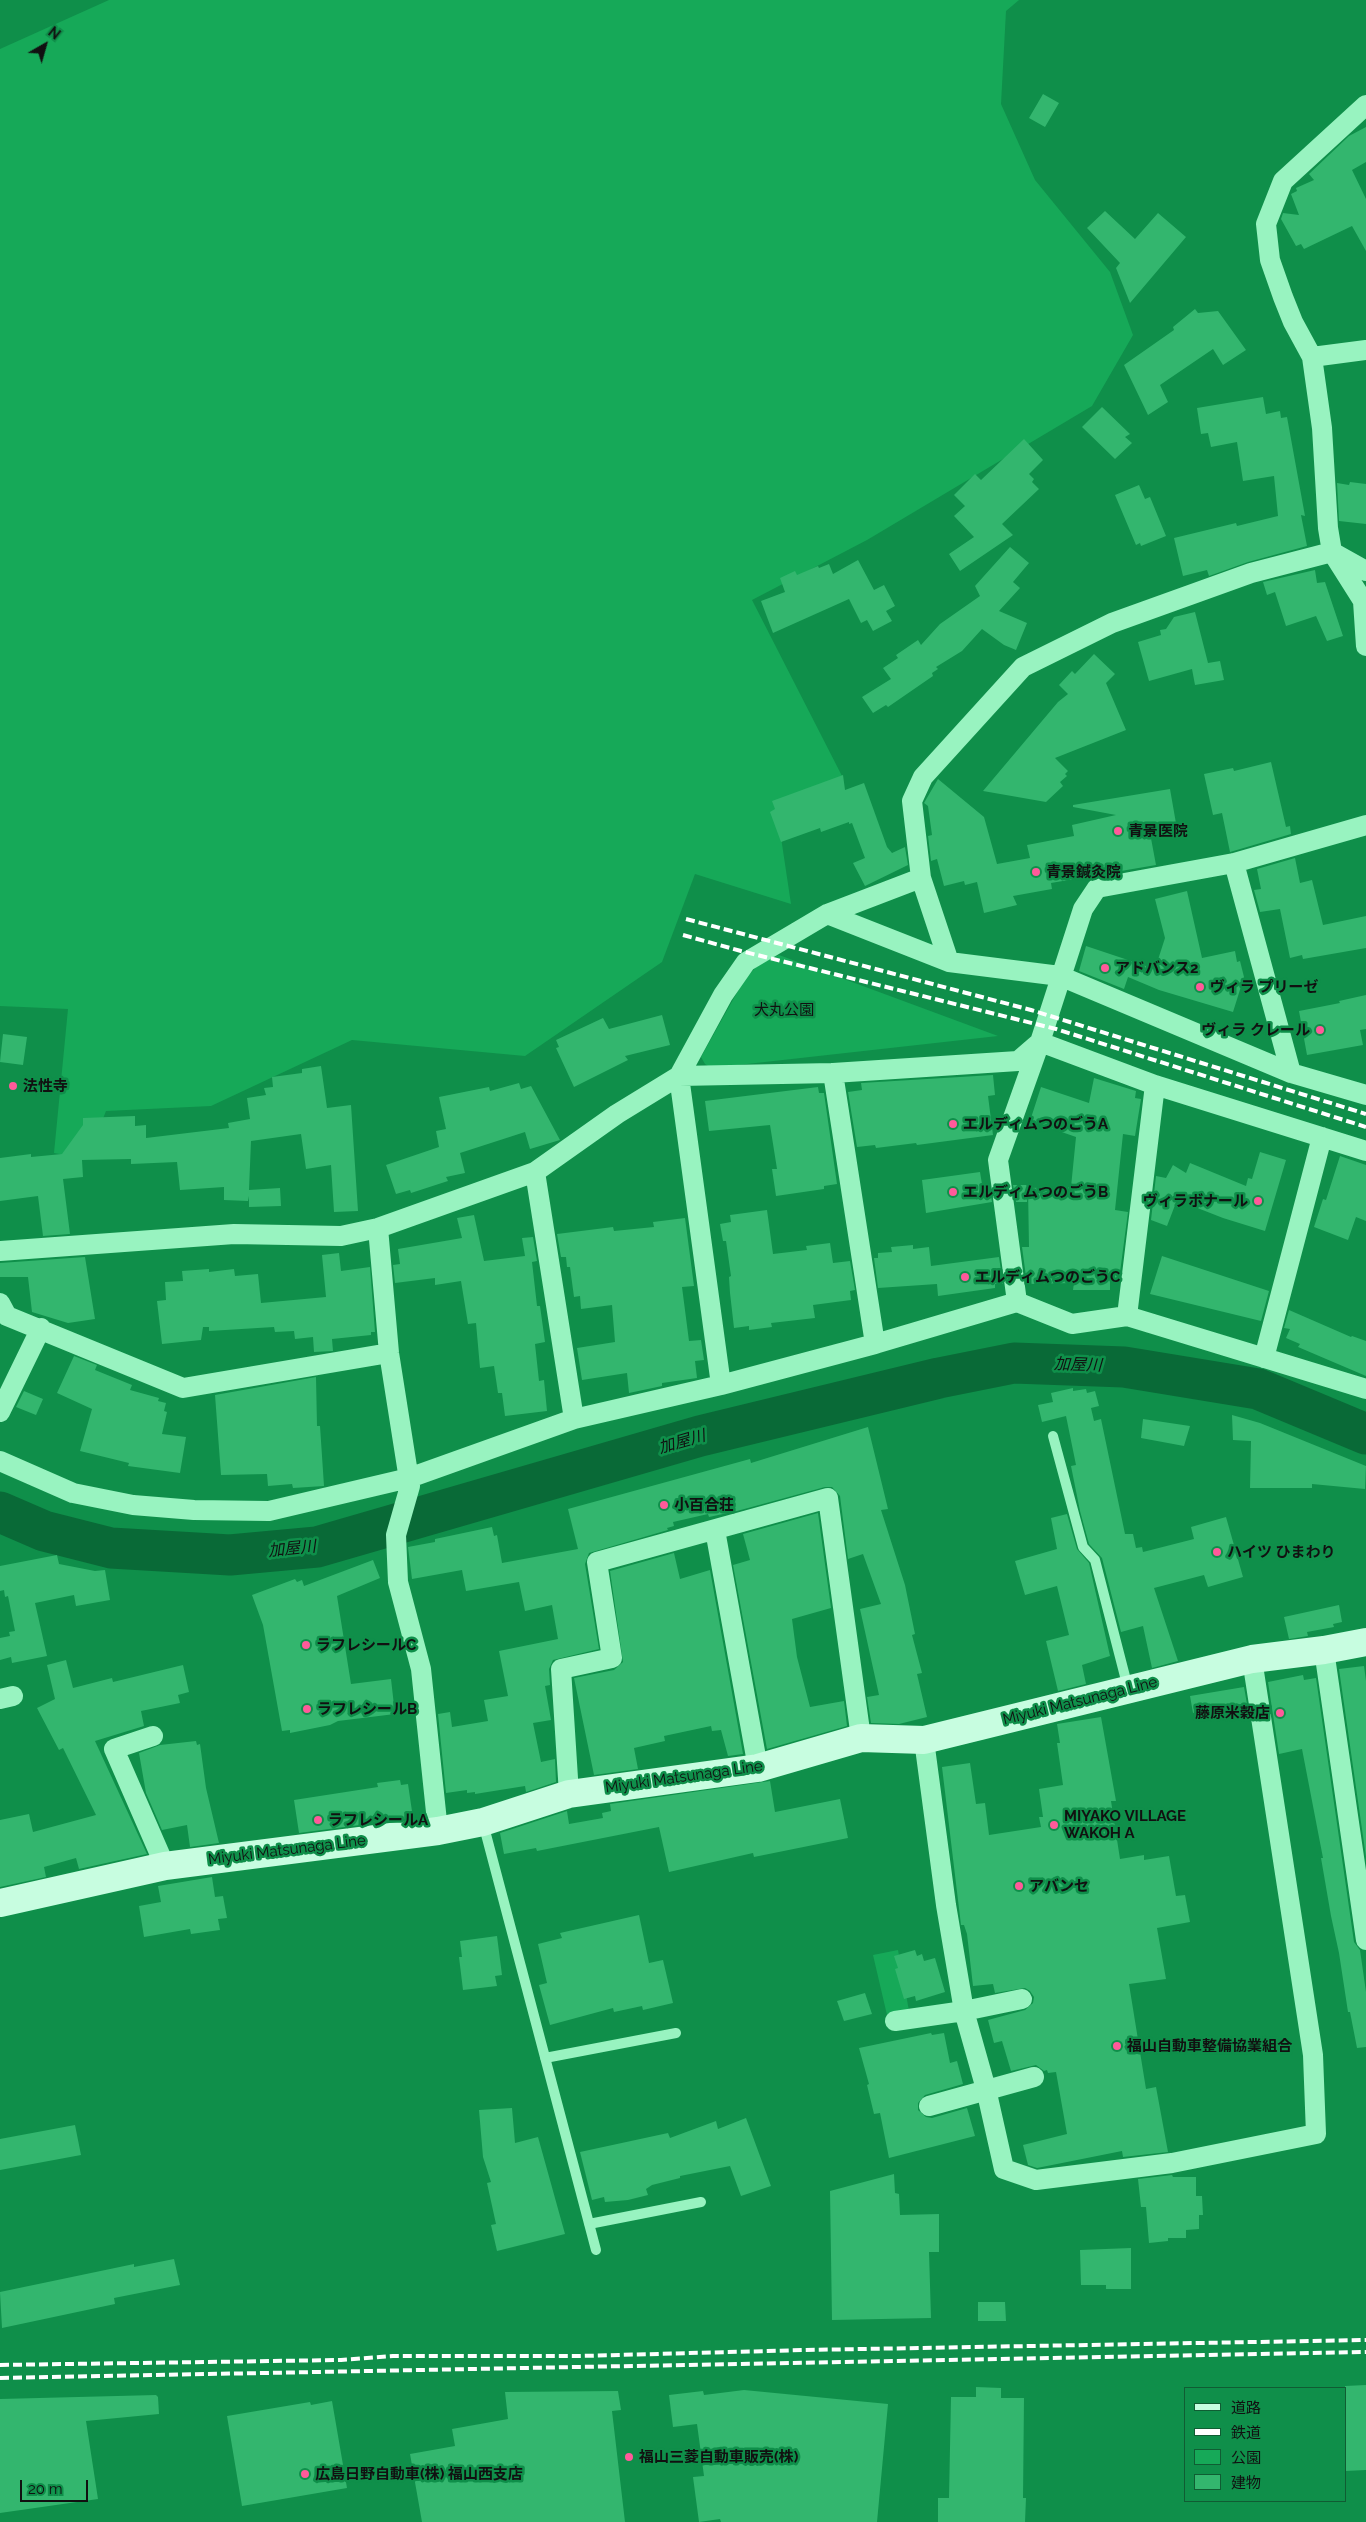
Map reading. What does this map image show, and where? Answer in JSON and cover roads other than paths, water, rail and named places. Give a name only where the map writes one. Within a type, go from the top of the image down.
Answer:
[{"type":"main road","name":"Miyuki Matsunaga Line","points":[[0,1903],[165,1866],[438,1831],[483,1822],[569,1794],[758,1768],[861,1738],[924,1740],[1252,1659],[1324,1650],[1366,1642]]},
{"type":"street","points":[[1366,106],[1283,181],[1266,224],[1273,269],[1293,322],[1312,357],[1322,428],[1328,528],[1332,552],[1363,601],[1366,646]]},
{"type":"street","points":[[1312,357],[1366,350]]},
{"type":"street","points":[[948,962],[921,878],[912,801],[923,777],[1023,667],[1112,623],[1251,573],[1332,552],[1366,571]]},
{"type":"street","points":[[1017,1302],[998,1160],[1040,1042],[1083,909],[1098,888],[1234,863],[1366,826]]},
{"type":"street","points":[[1234,863],[1291,1073]]},
{"type":"street","points":[[0,1251],[234,1234],[341,1236],[378,1228],[535,1172],[617,1114],[679,1076],[723,996],[746,962],[827,914],[921,878]]},
{"type":"street","points":[[827,914],[948,962],[1060,976],[1291,1073],[1366,1094]]},
{"type":"street","points":[[679,1076],[833,1073],[1018,1061],[1040,1042]]},
{"type":"street","points":[[1040,1042],[1155,1085],[1366,1151]]},
{"type":"street","points":[[833,1073],[875,1344]]},
{"type":"street","points":[[679,1076],[721,1385]]},
{"type":"street","points":[[1127,1316],[1155,1085]]},
{"type":"street","points":[[1264,1358],[1322,1137]]},
{"type":"street","points":[[535,1172],[574,1419]]},
{"type":"street","points":[[378,1228],[389,1353],[409,1482],[396,1535],[398,1582],[421,1668],[438,1831]]},
{"type":"street","points":[[0,1462],[73,1493],[133,1505],[194,1510],[269,1511],[409,1482],[574,1419],[721,1385],[875,1344],[1017,1302],[1072,1324],[1127,1316],[1366,1389]]},
{"type":"street","points":[[0,1303],[7,1316],[41,1328],[183,1388],[389,1353]]},
{"type":"street","points":[[0,1412],[41,1328]]},
{"type":"street","points":[[569,1794],[561,1669],[612,1658],[597,1562],[828,1498],[861,1738]]},
{"type":"street","points":[[715,1530],[758,1768]]},
{"type":"street","points":[[1324,1650],[1366,1940]]},
{"type":"street","points":[[924,1740],[946,1905],[964,2012],[986,2090],[1004,2169],[1036,2180],[1172,2163],[1316,2134],[1313,2056],[1252,1659]]},
{"type":"street","points":[[154,1736],[114,1749],[165,1866]]},
{"type":"street","points":[[896,2021],[964,2012],[1022,1999]]},
{"type":"street","points":[[929,2106],[1034,2077]]},
{"type":"lane","points":[[1053,1436],[1083,1547],[1095,1560],[1128,1689]]},
{"type":"lane","points":[[483,1822],[596,2250]]},
{"type":"lane","points":[[545,2058],[676,2033]]},
{"type":"lane","points":[[590,2224],[701,2202]]},
{"type":"waterway","name":"加屋川","points":[[0,1512],[44,1531],[111,1548],[230,1555],[317,1547],[700,1436],[939,1378],[1014,1363],[1124,1367],[1258,1389],[1366,1434]]},
{"type":"railway","points":[[686,919],[1031,1010],[1366,1114]]},
{"type":"railway","points":[[683,935],[1056,1029],[1366,1127]]},
{"type":"railway","points":[[0,2365],[341,2360],[393,2356],[580,2356],[1366,2340]]},
{"type":"railway","points":[[0,2378],[1366,2352]]},
{"type":"place","name":"青景医院","points":[[1118,831]]},
{"type":"place","name":"青景鍼灸院","points":[[1036,872]]},
{"type":"place","name":"アドバンス2","points":[[1105,968]]},
{"type":"place","name":"ヴィラ プリーゼ","points":[[1200,987]]},
{"type":"place","name":"ヴィラ クレール","points":[[1320,1030]]},
{"type":"place","name":"法性寺","points":[[13,1086]]},
{"type":"place","name":"エルディムつのごうA","points":[[953,1124]]},
{"type":"place","name":"エルディムつのごうB","points":[[953,1192]]},
{"type":"place","name":"ヴィラボナール","points":[[1258,1201]]},
{"type":"place","name":"エルディムつのごうC","points":[[965,1277]]},
{"type":"place","name":"小百合荘","points":[[664,1505]]},
{"type":"place","name":"ハイツ ひまわり","points":[[1217,1552]]},
{"type":"place","name":"ラフレシールC","points":[[306,1645]]},
{"type":"place","name":"ラフレシールB","points":[[307,1709]]},
{"type":"place","name":"藤原米穀店","points":[[1280,1713]]},
{"type":"place","name":"ラフレシールA","points":[[318,1820]]},
{"type":"place","name":"MIYAKO VILLAGE WAKOH A","points":[[1054,1825]]},
{"type":"place","name":"アバンセ","points":[[1019,1886]]},
{"type":"place","name":"福山自動車整備協業組合","points":[[1117,2046]]},
{"type":"place","name":"福山三菱自動車販売(株)","points":[[629,2457]]},
{"type":"place","name":"広島日野自動車(株) 福山西支店","points":[[305,2474]]},
{"type":"park label","name":"犬丸公園","points":[[784,1010]]}]
